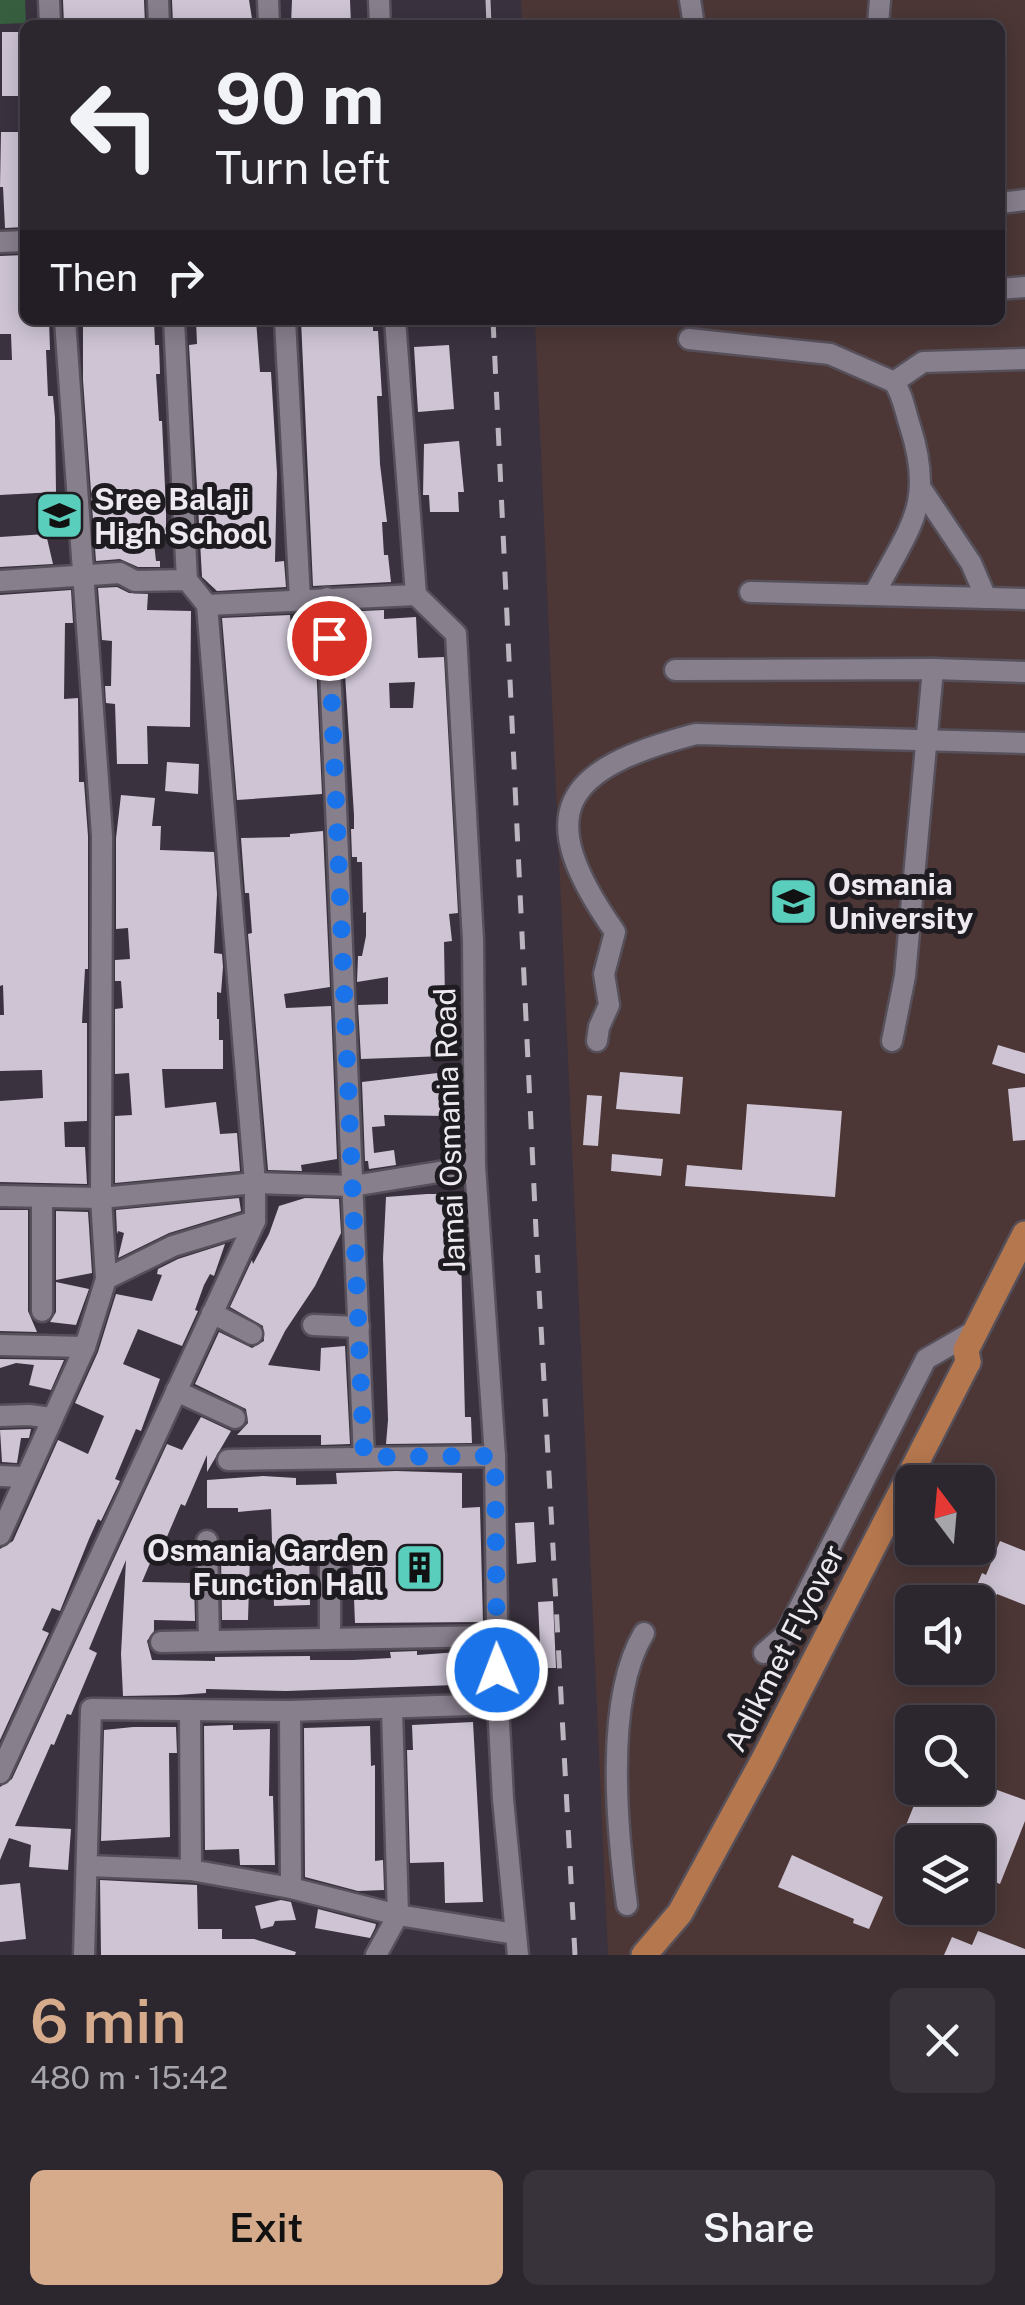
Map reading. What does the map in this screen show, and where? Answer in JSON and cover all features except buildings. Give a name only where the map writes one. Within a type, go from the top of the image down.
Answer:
[{"type":"main road","points":[[965,1368],[966,1350],[1025,1234]]},
{"type":"main road","points":[[965,1368],[980,1358],[1025,1268]]},
{"type":"main road","name":"Adikmet Flyover","points":[[644,1955],[680,1913],[764,1760],[965,1368]]},
{"type":"street","points":[[1,1531],[85,1347],[106,1278],[101,1198],[102,836],[65,325]]},
{"type":"street","points":[[0,1773],[9,1728],[176,1391],[254,1220],[256,1184],[206,604],[187,580],[174,325]]},
{"type":"street","points":[[285,325],[300,599]]},
{"type":"street","points":[[206,604],[416,596],[394,325]]},
{"type":"street","points":[[689,338],[830,354],[894,382],[918,453],[922,490],[909,527],[874,593]]},
{"type":"street","points":[[894,382],[923,362],[1025,360]]},
{"type":"street","points":[[922,490],[971,562],[986,598]]},
{"type":"street","points":[[0,581],[120,573],[135,581],[187,580]]},
{"type":"street","points":[[750,592],[1025,599]]},
{"type":"street","name":"Jamai Osmania Road","points":[[416,596],[456,634],[474,940],[476,1166],[495,1456],[498,1704],[517,1944]]},
{"type":"street","points":[[327,598],[364,1457]]},
{"type":"street","points":[[675,670],[933,668],[1025,672]]},
{"type":"street","points":[[892,1041],[905,976],[933,668]]},
{"type":"street","points":[[597,1041],[609,1005],[604,974],[615,932],[586,890],[570,849],[567,822],[574,796],[588,779],[655,744],[696,734],[1025,743]]},
{"type":"street","points":[[0,1196],[101,1198],[256,1184],[353,1186],[476,1166]]},
{"type":"street","points":[[42,1197],[42,1311]]},
{"type":"street","points":[[106,1278],[173,1246],[254,1220]]},
{"type":"street","points":[[212,1313],[252,1334]]},
{"type":"street","points":[[314,1325],[359,1327]]},
{"type":"street","points":[[764,1653],[786,1634],[926,1359],[978,1328]]},
{"type":"street","points":[[0,1345],[85,1347]]},
{"type":"street","points":[[176,1391],[234,1418]]},
{"type":"street","points":[[0,1416],[52,1418]]},
{"type":"street","points":[[228,1460],[495,1456]]},
{"type":"street","points":[[0,1476],[24,1477]]},
{"type":"street","points":[[207,1541],[209,1640]]},
{"type":"street","points":[[330,1553],[330,1638]]},
{"type":"street","points":[[627,1905],[617,1754],[624,1681],[631,1654],[644,1633]]},
{"type":"street","points":[[161,1642],[496,1636]]},
{"type":"street","points":[[84,1955],[90,1710],[290,1711],[498,1704]]},
{"type":"street","points":[[376,1955],[398,1915],[392,1709]]},
{"type":"street","points":[[190,1711],[191,1870]]},
{"type":"street","points":[[290,1711],[291,1888]]},
{"type":"street","points":[[88,1866],[191,1870],[291,1888],[517,1944]]},
{"type":"shaded area","name":"Osmania University","points":[[521,0],[1025,0],[1025,1955],[608,1955],[535,325],[1005,325],[1005,20],[522,20]]},
{"type":"green space","points":[[0,0],[25,0],[26,20],[0,24]]},
{"type":"railway","points":[[488,0],[489,20]]},
{"type":"railway","points":[[493,325],[575,1955]]},
{"type":"place","name":"Sree Balaji High School","points":[[59,516]]},
{"type":"place","name":"Osmania University","points":[[793,901]]},
{"type":"place","name":"Osmania Garden Function Hall","points":[[419,1567]]},
{"type":"route","points":[[329,638],[364,1457],[495,1456],[497,1670]]}]
